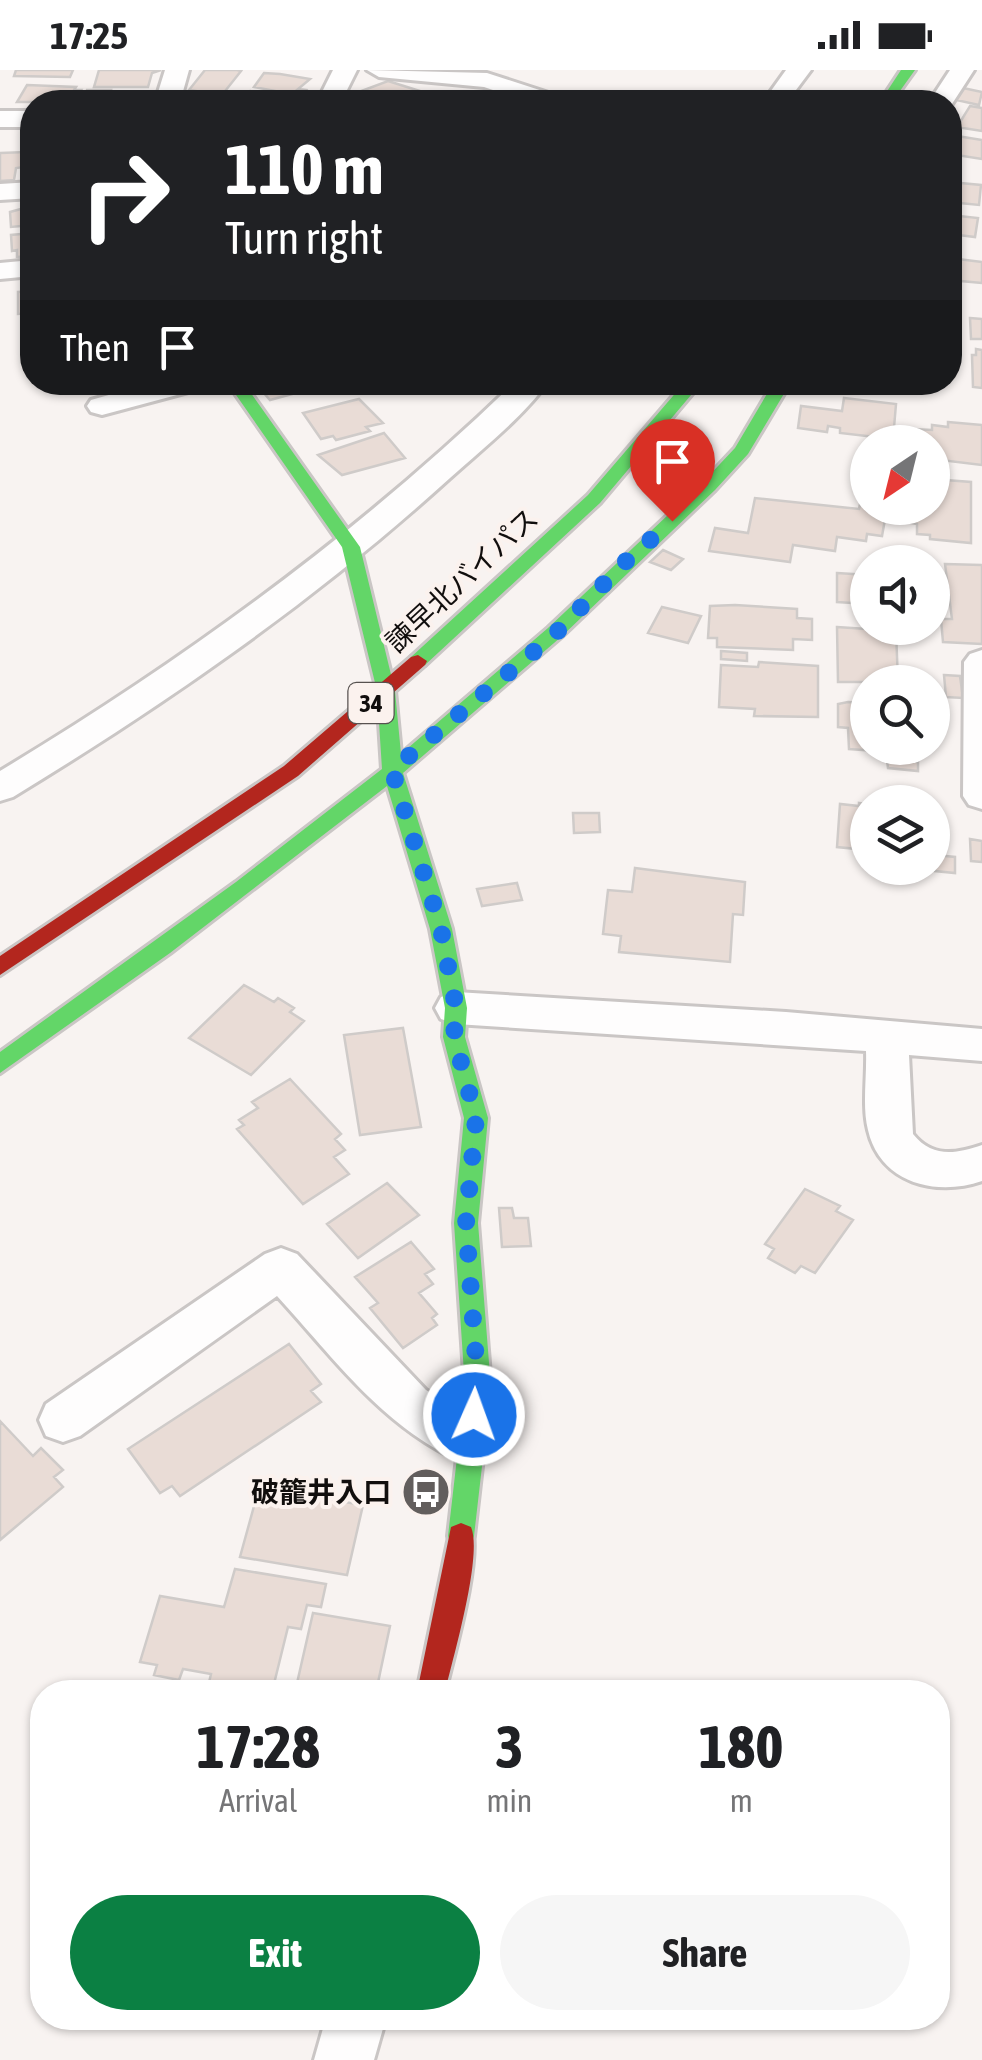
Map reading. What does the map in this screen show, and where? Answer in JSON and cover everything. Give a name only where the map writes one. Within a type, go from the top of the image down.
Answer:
[{"type":"main road","points":[[243,395],[351,546],[386,691],[392,770],[441,929],[456,1008],[454,1036],[476,1118],[466,1223],[478,1388],[457,1575],[435,1680]]},
{"type":"main road","name":"諫早北バイパス","points":[[0,967],[291,771],[386,691],[594,499],[683,395]]},
{"type":"main road","points":[[0,1064],[123,976],[392,770],[555,634],[738,456],[772,395]]},
{"type":"street","points":[[379,70],[434,72],[487,80],[517,90]]},
{"type":"street","points":[[102,406],[143,395]]},
{"type":"street","points":[[0,788],[110,723],[351,546],[455,461],[520,395]]},
{"type":"street","points":[[982,662],[982,796]]},
{"type":"street","points":[[456,1008],[982,1045]]},
{"type":"street","points":[[887,1036],[893,1143],[903,1157],[934,1172],[955,1172],[982,1164]]},
{"type":"street","points":[[63,1420],[281,1268],[408,1406],[470,1442]]},
{"type":"street","points":[[344,2060],[353,2030]]},
{"type":"building","points":[[16,70],[73,70],[70,77],[14,76]]},
{"type":"building","points":[[99,70],[161,70],[152,73],[148,87],[94,87]]},
{"type":"building","points":[[205,70],[241,71],[226,90],[189,90]]},
{"type":"building","points":[[264,73],[310,79],[298,89],[306,90],[254,87]]},
{"type":"building","points":[[388,81],[417,90],[364,90]]},
{"type":"building","points":[[27,85],[76,87],[74,90],[24,90]]},
{"type":"building","points":[[962,90],[982,92],[979,105],[962,101]]},
{"type":"building","points":[[970,106],[982,108],[982,131],[962,128],[962,119]]},
{"type":"building","points":[[962,137],[982,140],[982,159],[962,156]]},
{"type":"building","points":[[20,152],[20,168],[16,168],[14,180],[0,181],[0,153]]},
{"type":"building","points":[[962,183],[981,185],[979,205],[962,203]]},
{"type":"building","points":[[20,209],[20,226],[11,227],[10,212]]},
{"type":"building","points":[[962,216],[978,218],[975,237],[962,235]]},
{"type":"building","points":[[20,234],[20,257],[17,250],[12,251],[11,235]]},
{"type":"building","points":[[962,260],[982,262],[982,283],[962,281]]},
{"type":"building","points":[[970,318],[982,319],[982,339],[971,339]]},
{"type":"building","points":[[976,349],[982,350],[982,388],[973,387],[972,355],[976,355]]},
{"type":"building","points":[[844,398],[896,404],[894,425],[850,425],[850,434],[828,426],[827,432],[798,428],[801,406],[842,411]]},
{"type":"building","points":[[359,399],[383,423],[366,427],[370,431],[336,440],[333,436],[321,439],[303,413]]},
{"type":"building","points":[[948,425],[982,425],[982,465],[950,461]]},
{"type":"building","points":[[384,433],[405,458],[342,475],[318,455]]},
{"type":"building","points":[[950,480],[971,482],[971,543],[917,534],[917,525],[950,525]]},
{"type":"building","points":[[755,498],[850,508],[850,525],[884,525],[882,536],[867,534],[866,541],[837,537],[835,551],[793,545],[790,562],[709,551],[715,528],[748,533]]},
{"type":"building","points":[[663,550],[683,559],[671,570],[650,562]]},
{"type":"building","points":[[950,564],[982,565],[982,644],[950,642]]},
{"type":"building","points":[[837,573],[850,574],[850,603],[837,602]]},
{"type":"building","points":[[710,606],[797,609],[797,618],[812,619],[812,640],[793,639],[793,650],[717,647],[717,638],[708,638]]},
{"type":"building","points":[[662,607],[701,616],[688,643],[648,633]]},
{"type":"building","points":[[837,627],[850,628],[850,645],[897,645],[897,665],[850,665],[850,682],[838,682]]},
{"type":"building","points":[[721,651],[747,653],[747,661],[721,659]]},
{"type":"building","points":[[759,662],[818,666],[818,717],[754,716],[755,709],[719,707],[721,665],[758,667]]},
{"type":"building","points":[[950,675],[960,676],[963,698],[950,697]]},
{"type":"building","points":[[850,702],[850,749],[848,728],[838,727],[838,704]]},
{"type":"building","points":[[888,765],[918,765],[918,771]]},
{"type":"building","points":[[840,804],[850,805],[850,848],[837,847]]},
{"type":"building","points":[[573,813],[599,813],[600,832],[574,833]]},
{"type":"building","points":[[970,839],[982,841],[982,862],[971,861]]},
{"type":"building","points":[[950,856],[955,857],[955,873],[950,872]]},
{"type":"building","points":[[635,868],[745,882],[743,915],[733,914],[730,962],[619,952],[621,936],[603,934],[608,890],[632,892]]},
{"type":"building","points":[[517,883],[522,900],[482,906],[477,889]]},
{"type":"building","points":[[244,985],[274,1002],[278,998],[294,1008],[290,1012],[304,1021],[251,1075],[189,1038]]},
{"type":"building","points":[[403,1028],[421,1127],[360,1135],[344,1035]]},
{"type":"building","points":[[290,1079],[341,1134],[335,1139],[345,1150],[334,1157],[349,1174],[303,1204],[237,1129],[244,1125],[239,1120],[258,1108],[252,1102]]},
{"type":"building","points":[[387,1183],[419,1215],[358,1258],[327,1224]]},
{"type":"building","points":[[805,1189],[840,1206],[836,1211],[853,1220],[815,1273],[801,1266],[795,1273],[768,1258],[774,1249],[765,1244]]},
{"type":"building","points":[[499,1208],[512,1208],[514,1218],[528,1218],[531,1246],[502,1247]]},
{"type":"building","points":[[411,1242],[434,1269],[425,1274],[433,1284],[419,1293],[437,1314],[432,1318],[437,1325],[403,1348],[370,1308],[378,1303],[355,1277]]},
{"type":"building","points":[[289,1344],[321,1384],[311,1391],[321,1402],[180,1496],[172,1486],[160,1493],[128,1449]]},
{"type":"building","points":[[0,1421],[33,1456],[41,1448],[63,1470],[54,1477],[63,1487],[0,1540]]},
{"type":"building","points":[[259,1488],[363,1505],[347,1575],[240,1557]]},
{"type":"building","points":[[235,1569],[326,1584],[321,1607],[307,1605],[301,1629],[288,1627],[275,1680],[210,1680],[211,1674],[183,1669],[179,1680],[154,1675],[157,1665],[140,1662],[160,1596],[224,1607]]},
{"type":"building","points":[[313,1613],[390,1626],[379,1680],[298,1680]]},
{"type":"traffic: fast","points":[[894,90],[908,70]]},
{"type":"traffic: fast","points":[[244,395],[351,547],[386,691],[392,770],[441,929],[456,1008],[454,1037],[476,1118],[466,1223],[478,1388],[461,1536]]},
{"type":"traffic: fast","points":[[418,661],[594,499],[683,395]]},
{"type":"traffic: fast","points":[[0,1064],[243,887],[479,699],[722,473],[742,450],[774,395]]},
{"type":"traffic: jam","points":[[0,967],[291,771],[418,661]]},
{"type":"traffic: jam","points":[[434,1680],[457,1575],[461,1536]]},
{"type":"place","name":"破籠井入口","points":[[426,1492]]},
{"type":"route","points":[[474,1415],[478,1388],[466,1223],[476,1118],[454,1036],[456,1008],[441,929],[392,770],[555,634],[625,562],[672,521]]}]
